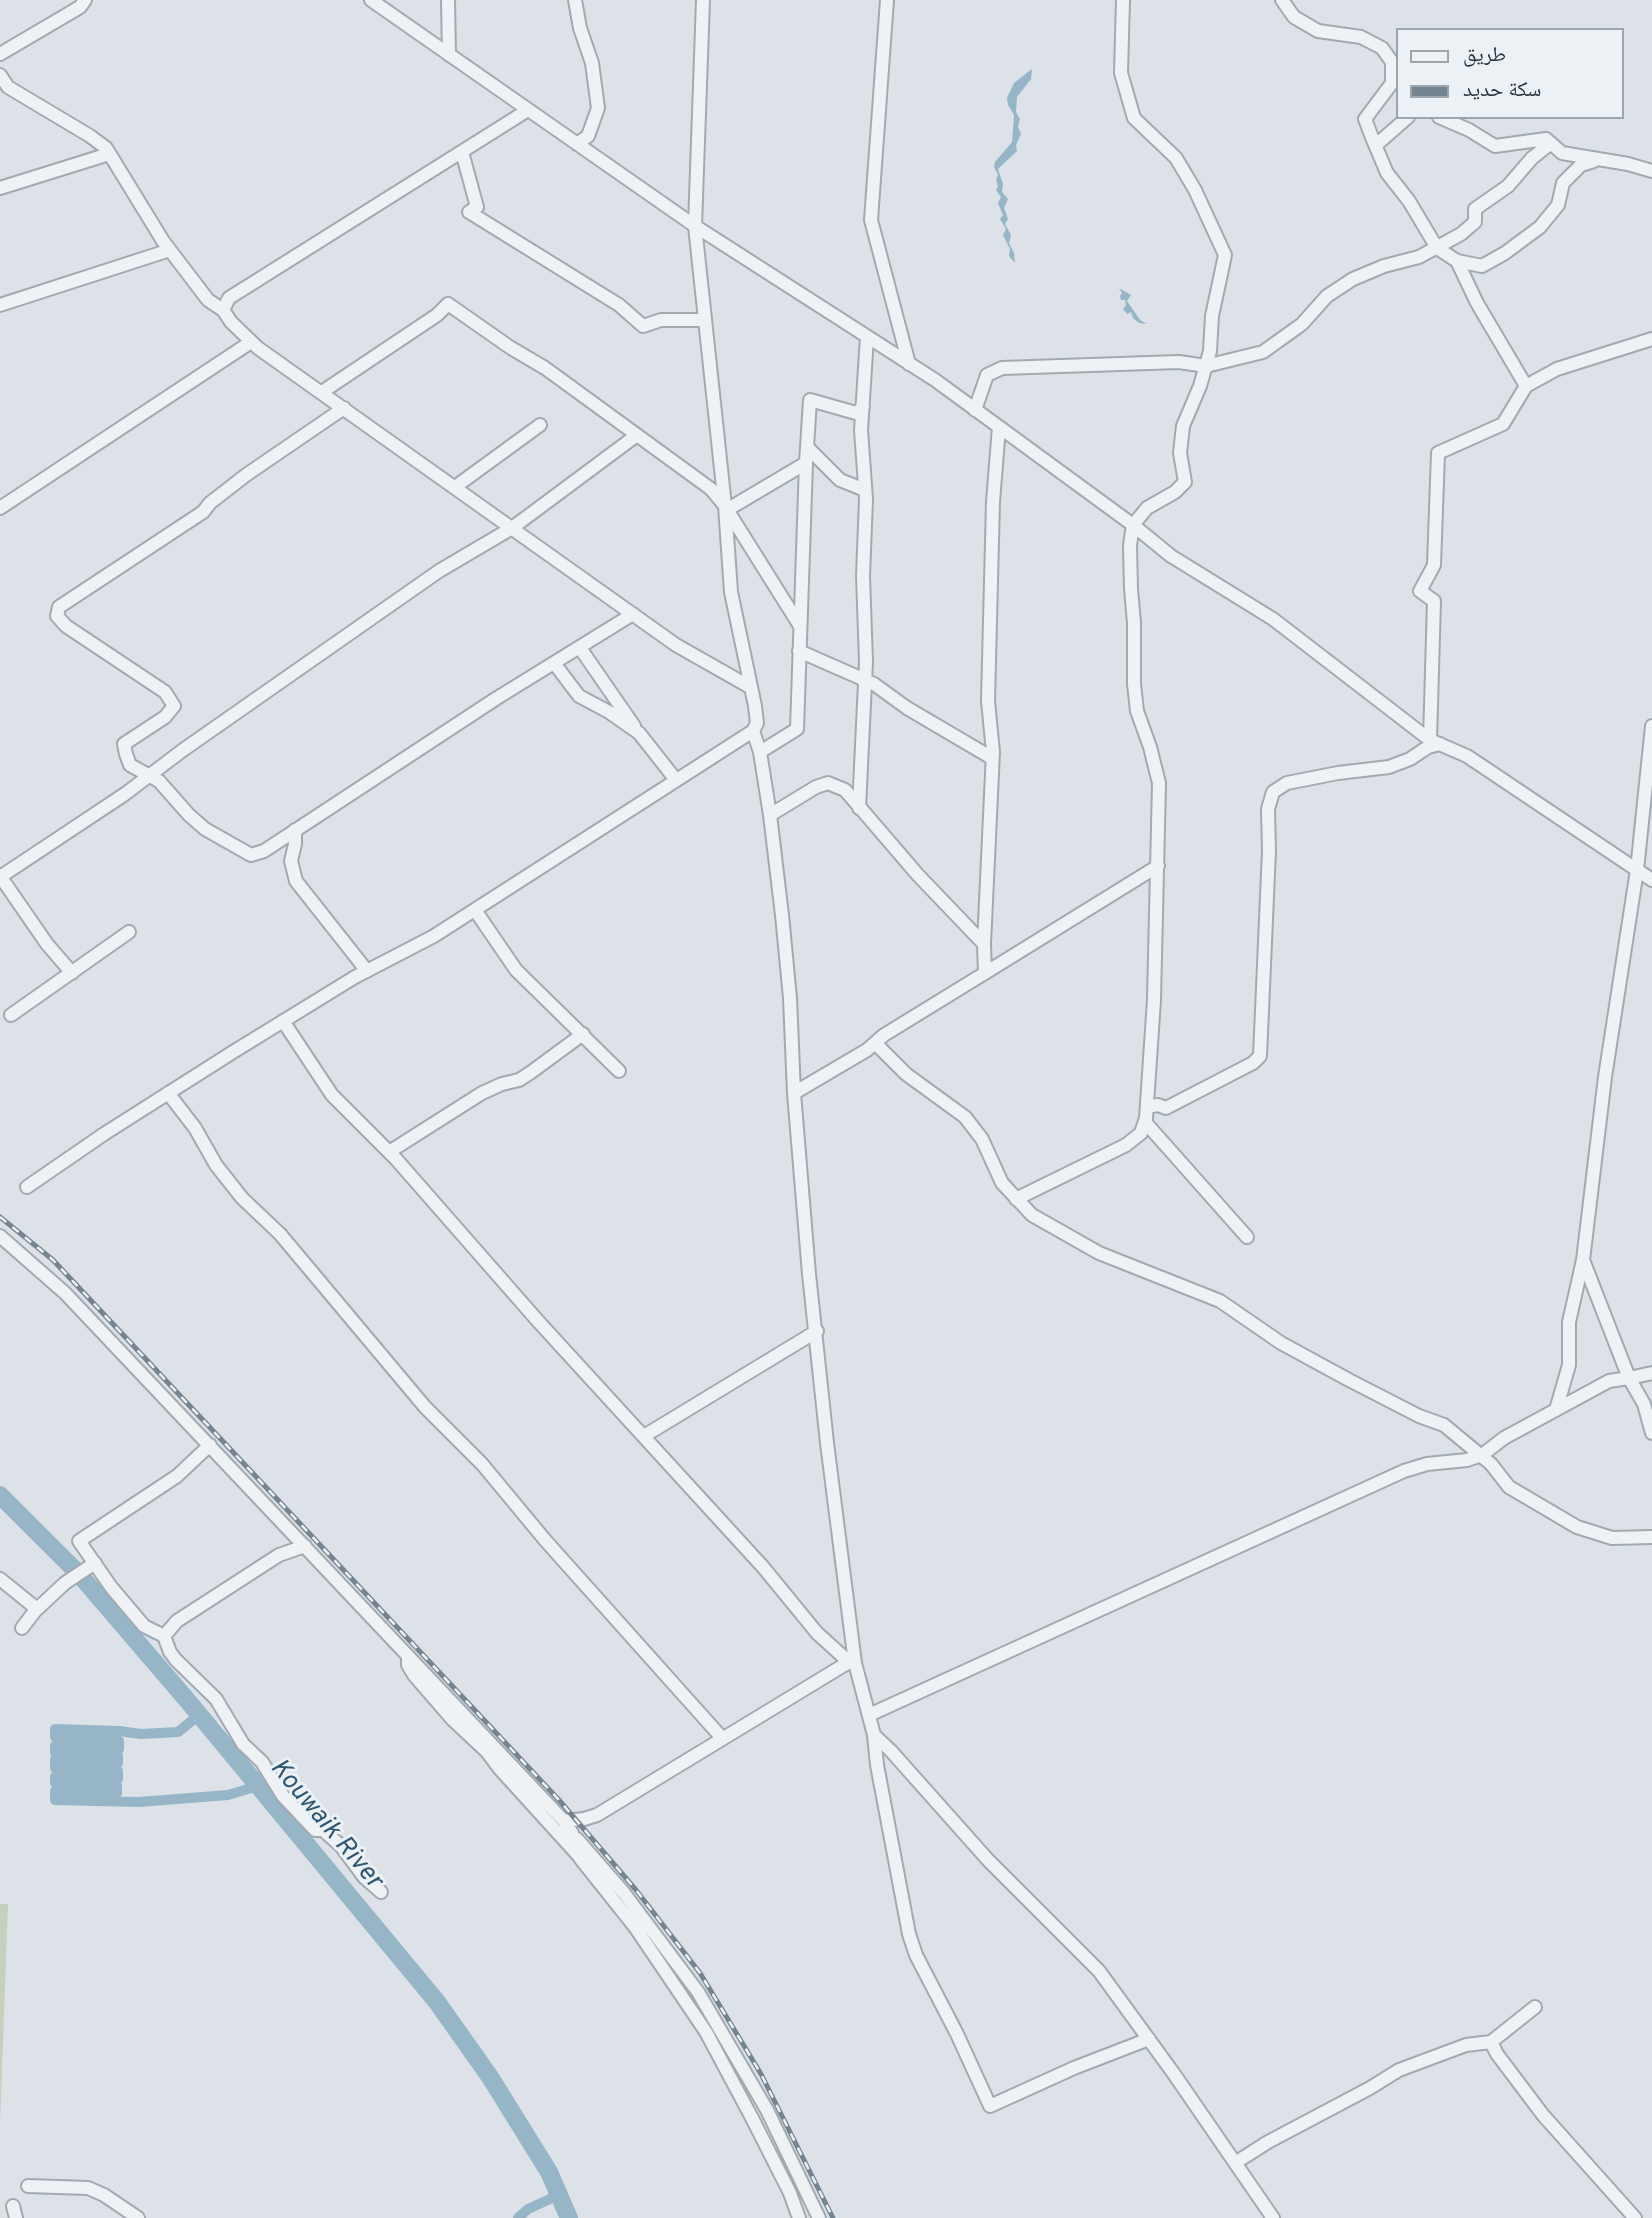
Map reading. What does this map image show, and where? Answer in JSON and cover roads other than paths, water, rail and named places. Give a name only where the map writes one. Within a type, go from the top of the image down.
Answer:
[{"type":"street","points":[[0,54],[80,7],[85,0]]},
{"type":"street","points":[[371,0],[695,226],[909,364],[975,410],[1133,524],[1171,556],[1273,619],[1435,742],[1467,756],[1652,880]]},
{"type":"street","points":[[448,0],[449,55]]},
{"type":"street","points":[[575,0],[580,28],[592,63],[598,108],[588,136],[576,144]]},
{"type":"street","points":[[27,1188],[104,1133],[282,1021],[435,936],[753,731],[757,723],[731,592],[725,506],[695,226],[703,0]]},
{"type":"street","points":[[887,0],[872,220],[909,364]]},
{"type":"street","points":[[1016,1199],[1126,1145],[1141,1133],[1144,1122],[1154,1000],[1159,783],[1137,711],[1134,684],[1134,623],[1130,570],[1133,524],[1147,508],[1175,492],[1185,482],[1180,453],[1183,426],[1200,386],[1210,351],[1212,316],[1225,255],[1195,190],[1176,158],[1134,118],[1121,73],[1123,0]]},
{"type":"street","points":[[1282,0],[1294,17],[1318,31],[1361,37],[1382,48],[1392,62],[1392,83],[1365,119],[1387,173],[1409,201],[1437,248],[1457,261],[1482,266],[1505,253],[1540,227],[1558,205],[1563,183],[1581,165],[1598,160]]},
{"type":"street","points":[[0,75],[8,87],[106,148],[170,250],[208,300],[223,310],[251,342],[677,645],[750,687]]},
{"type":"street","points":[[223,310],[229,298],[528,110]]},
{"type":"street","points":[[1376,145],[1406,119]]},
{"type":"street","points":[[1444,119],[1495,146],[1546,139],[1562,153],[1628,164],[1652,171]]},
{"type":"street","points":[[975,410],[987,375],[1002,368],[1179,362],[1206,366],[1263,352],[1302,324],[1327,296],[1353,279],[1384,266],[1419,257],[1461,234],[1475,222],[1475,209],[1508,186],[1532,158],[1551,143]]},
{"type":"street","points":[[462,152],[477,207],[468,212],[619,305],[643,326],[661,320],[705,320]]},
{"type":"street","points":[[0,188],[109,154]]},
{"type":"street","points":[[0,305],[170,250]]},
{"type":"street","points":[[1457,261],[1477,303],[1526,386]]},
{"type":"street","points":[[322,393],[438,315],[448,304],[545,368],[711,489],[725,506],[800,626]]},
{"type":"street","points":[[859,808],[865,680],[865,490],[861,430],[867,337]]},
{"type":"street","points":[[1435,742],[1434,601],[1420,591],[1434,565],[1438,453],[1503,424],[1526,386],[1558,369],[1652,339]]},
{"type":"street","points":[[0,508],[251,342]]},
{"type":"street","points":[[760,752],[797,729],[810,400],[856,413],[863,407]]},
{"type":"street","points":[[344,408],[246,475],[210,503],[203,512],[59,607],[57,616],[66,626],[165,692],[174,706],[165,717],[124,744],[130,765],[150,775],[205,829],[251,855],[264,850],[633,614]]},
{"type":"street","points":[[455,487],[540,425]]},
{"type":"street","points":[[985,973],[992,758],[992,723],[988,710],[993,502],[999,427]]},
{"type":"street","points":[[72,972],[47,944],[0,876],[150,775],[439,571],[512,528],[637,435]]},
{"type":"street","points":[[807,447],[840,480],[865,490]]},
{"type":"street","points":[[725,506],[730,508],[806,463]]},
{"type":"street","points":[[580,648],[639,733],[676,780]]},
{"type":"street","points":[[799,651],[874,684],[907,708],[992,758]]},
{"type":"street","points":[[554,663],[579,696],[609,712],[639,733]]},
{"type":"street","points":[[1556,1410],[1569,1364],[1569,1322],[1583,1260],[1605,1077],[1637,870],[1652,726]]},
{"type":"street","points":[[753,731],[760,752],[770,815],[790,998],[794,1093],[809,1274],[852,1662],[874,1735],[909,1934],[916,1955],[957,2034],[989,2106],[1074,2068],[1149,2039]]},
{"type":"street","points":[[1147,1107],[1158,1105],[1166,1108],[1253,1063],[1260,1056],[1269,851],[1268,809],[1273,792],[1287,783],[1390,767],[1410,759],[1435,742]]},
{"type":"street","points":[[770,815],[816,787],[828,783],[845,790],[984,944]]},
{"type":"street","points":[[295,830],[291,861],[296,881],[368,971]]},
{"type":"street","points":[[794,1093],[1157,866]]},
{"type":"street","points":[[475,910],[516,970],[619,1071]]},
{"type":"street","points":[[11,1015],[129,932]]},
{"type":"street","points":[[282,1021],[332,1095],[389,1152],[537,1320],[762,1567],[817,1633],[852,1662]]},
{"type":"street","points":[[389,1152],[482,1093],[519,1080],[583,1034]]},
{"type":"street","points":[[875,1043],[905,1074],[965,1117],[982,1139],[1002,1183],[1032,1215],[1099,1252],[1220,1301],[1281,1343],[1419,1416],[1444,1425],[1482,1455],[1510,1487],[1577,1527],[1612,1538],[1652,1537]]},
{"type":"street","points":[[168,1093],[195,1128],[216,1165],[242,1198],[280,1234],[425,1406],[482,1464],[545,1540],[722,1738]]},
{"type":"street","points":[[1144,1122],[1247,1237]]},
{"type":"street","points":[[0,1236],[65,1293],[564,1821],[624,1893],[698,1992],[767,2110],[819,2218]]},
{"type":"street","points":[[1583,1260],[1629,1378],[1644,1404],[1652,1433]]},
{"type":"street","points":[[644,1436],[817,1331]]},
{"type":"street","points":[[869,1715],[1404,1471],[1427,1464],[1467,1460],[1482,1455],[1504,1438],[1609,1381],[1652,1373]]},
{"type":"street","points":[[210,1445],[177,1476],[79,1541],[144,1626],[164,1636],[176,1660],[216,1699],[243,1744],[262,1762],[283,1796],[315,1830],[323,1830],[341,1846],[364,1877],[381,1892]]},
{"type":"street","points":[[164,1636],[177,1621],[279,1555],[305,1546]]},
{"type":"street","points":[[22,1628],[37,1609],[65,1583],[95,1563]]},
{"type":"street","points":[[0,1579],[37,1609]]},
{"type":"street","points":[[408,1654],[408,1665],[414,1675],[453,1720],[487,1752],[580,1858],[635,1927],[706,2032],[790,2193],[799,2218]]},
{"type":"street","points":[[564,1821],[597,1815],[852,1662]]},
{"type":"street","points":[[874,1735],[988,1860],[1099,1972],[1149,2039],[1273,2218]]},
{"type":"street","points":[[484,1736],[487,1752]]},
{"type":"street","points":[[879,1773],[886,1759],[899,1760]]},
{"type":"street","points":[[572,1833],[580,1858]]},
{"type":"street","points":[[1235,2163],[1399,2070],[1466,2045],[1492,2042],[1535,2007]]},
{"type":"street","points":[[1492,2042],[1497,2054],[1543,2115],[1635,2218]]},
{"type":"street","points":[[28,2186],[88,2188],[104,2195],[138,2218]]},
{"type":"water","points":[[1032,69],[1031,79],[1017,97],[1016,112],[1020,119],[1018,127],[1021,134],[1016,145],[1017,151],[998,169],[1003,184],[1002,192],[1008,199],[1004,208],[1008,219],[1005,224],[1011,235],[1009,243],[1015,263],[1009,256],[1010,249],[1003,235],[1006,229],[1000,219],[1003,215],[998,203],[1001,197],[996,190],[998,175],[994,167],[995,162],[1012,142],[1014,115],[1007,98],[1014,83]]},
{"type":"water","points":[[1119,288],[1131,295],[1127,301],[1140,320],[1147,324],[1139,323],[1131,312],[1127,314],[1123,309],[1126,305],[1125,300],[1121,300],[1122,293]]},
{"type":"waterway","name":"Kouwaik River","points":[[0,1495],[79,1574],[437,2002],[490,2077],[549,2172],[569,2218]]},
{"type":"waterway","points":[[199,1715],[178,1732],[141,1734],[55,1729],[55,1737],[119,1741],[119,1749],[55,1746],[55,1753],[118,1756],[118,1763],[55,1760],[55,1768],[118,1771],[118,1779],[55,1777],[55,1783],[117,1786],[117,1793],[55,1791],[55,1800],[139,1802],[228,1795],[258,1786]]},
{"type":"waterway","points":[[518,2218],[528,2209],[550,2199],[558,2190]]},
{"type":"railway","points":[[0,1217],[53,1260],[559,1800],[636,1890],[700,1973],[761,2074],[833,2218]]}]
